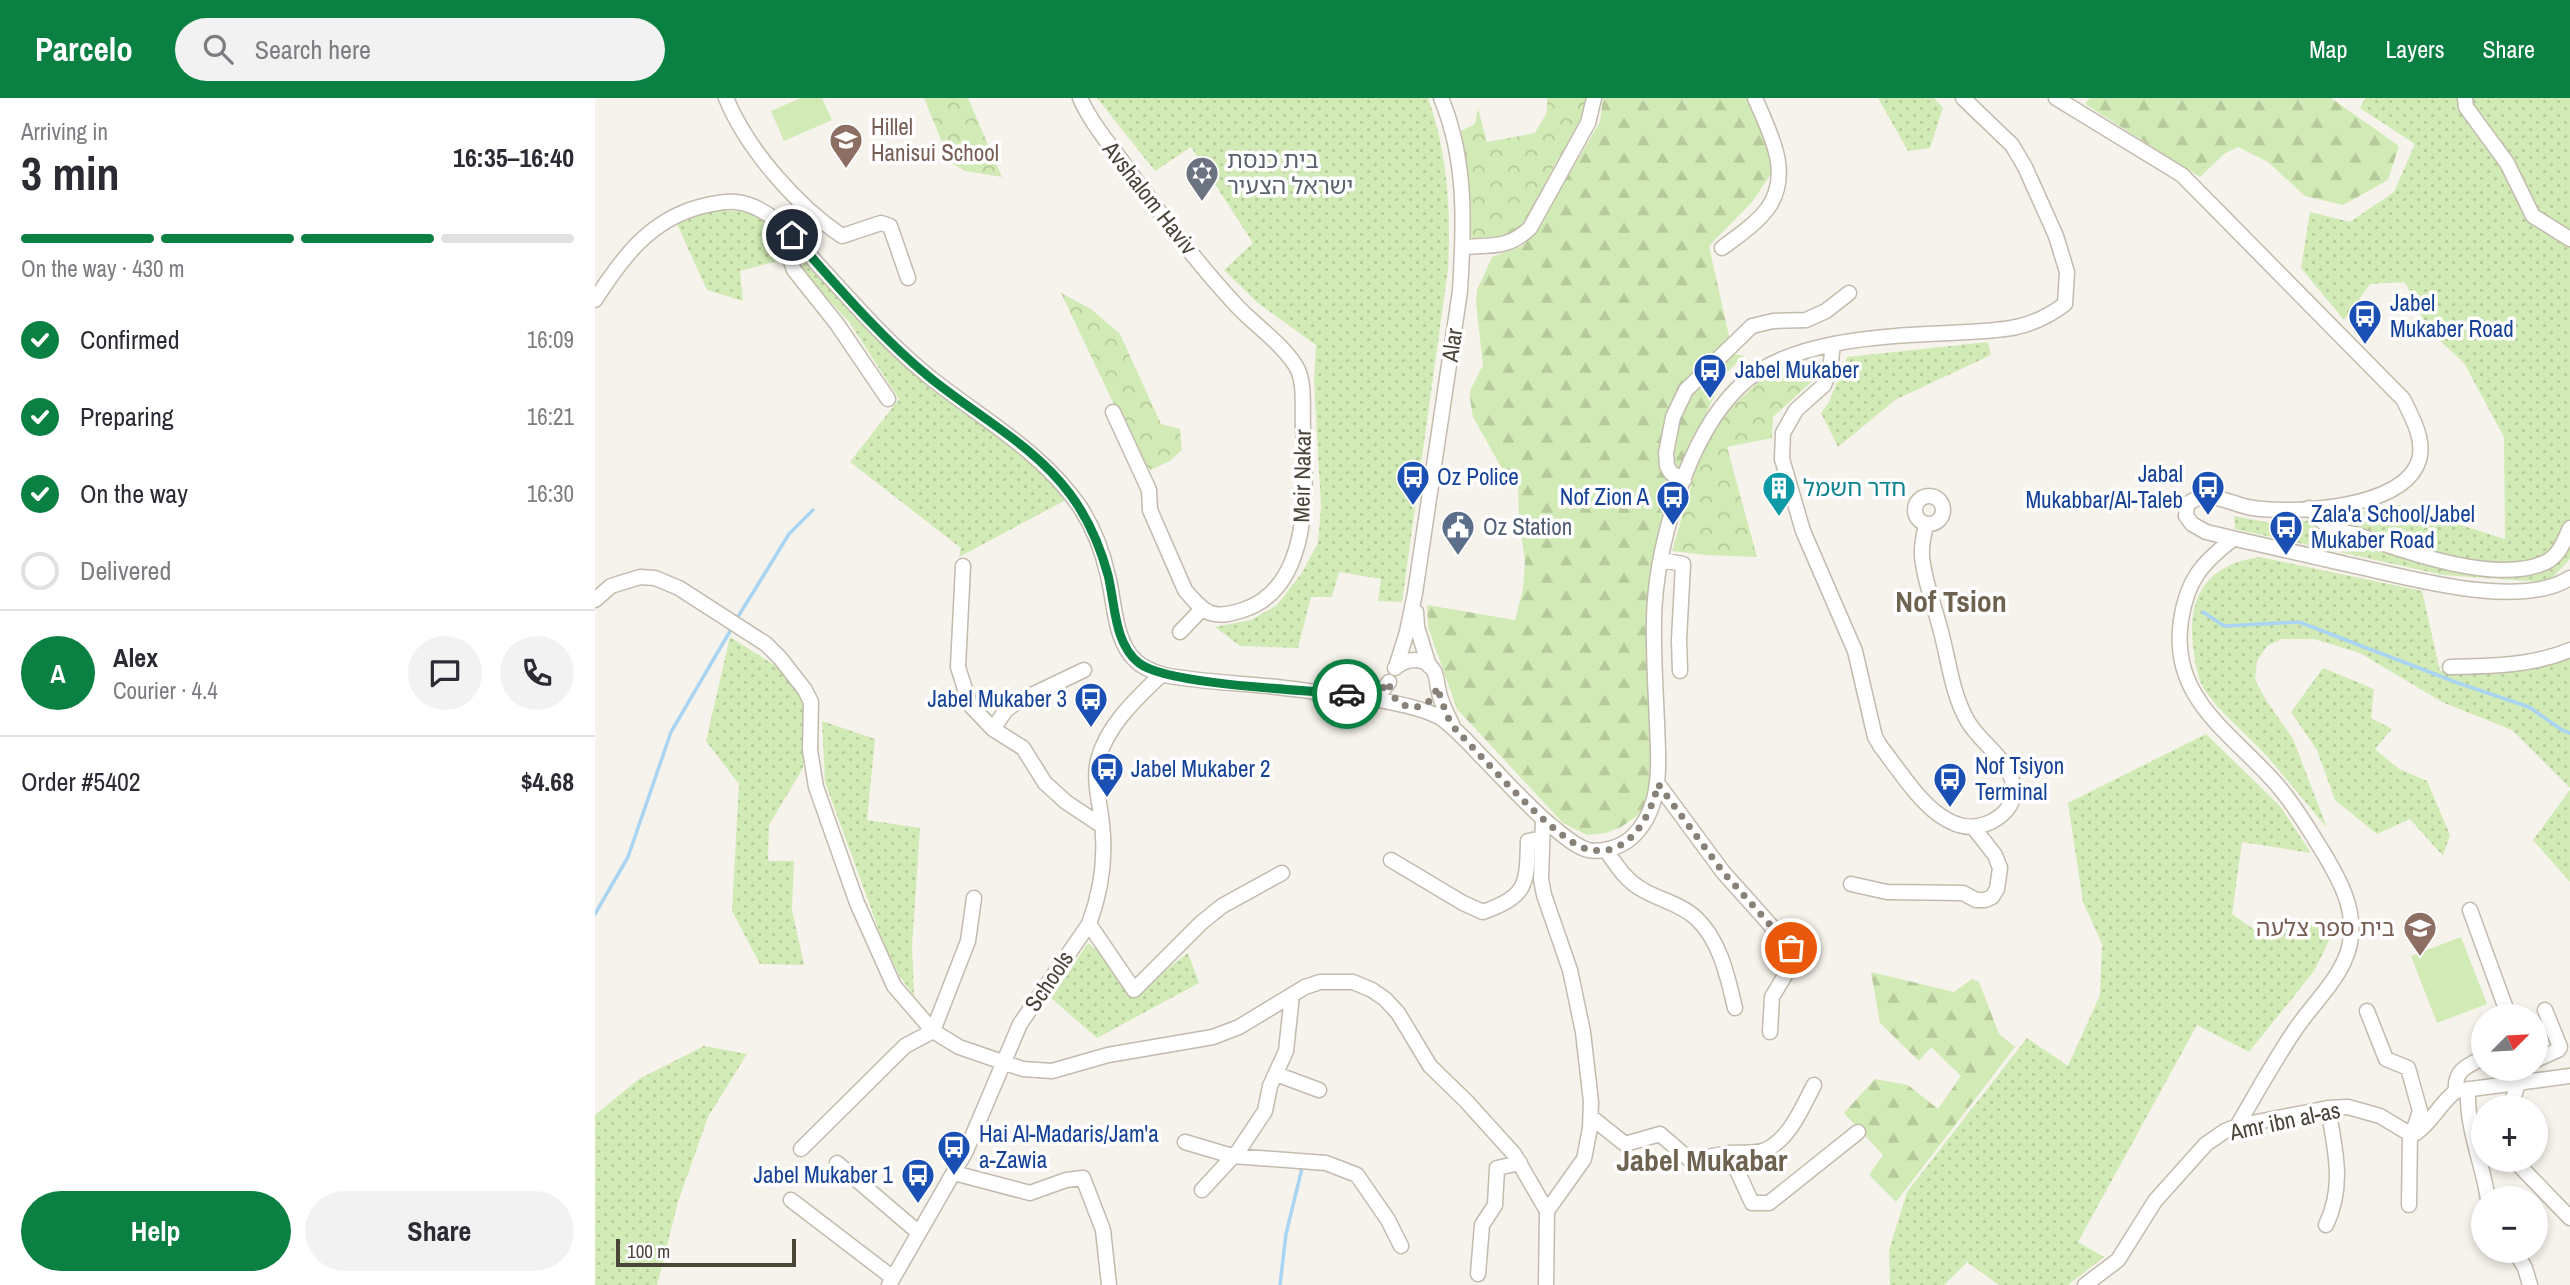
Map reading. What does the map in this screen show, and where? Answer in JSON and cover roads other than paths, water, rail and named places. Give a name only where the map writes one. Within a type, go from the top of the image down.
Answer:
[{"type":"street","points":[[726,98],[743,134],[783,183],[825,224],[842,236],[881,223],[891,226],[908,278]]},
{"type":"street","name":"Avshalom Haviv","points":[[1080,98],[1092,121],[1146,196],[1227,295]]},
{"type":"street","name":"Alar","points":[[1396,667],[1415,593],[1460,291],[1463,214],[1458,157],[1441,98]]},
{"type":"street","points":[[1463,247],[1504,245],[1520,238],[1530,228],[1588,122],[1594,98]]},
{"type":"street","points":[[1723,248],[1755,222],[1769,206],[1779,180],[1777,150],[1755,98]]},
{"type":"street","points":[[595,300],[638,242],[668,219],[688,210],[723,202],[751,205],[774,219],[792,235],[862,312],[926,374],[1023,447],[1056,476],[1091,527],[1107,572],[1125,645],[1136,662],[1162,674],[1351,694],[1409,707],[1438,717],[1456,730],[1543,818],[1571,842],[1588,850],[1606,850],[1629,840],[1638,831],[1651,808],[1658,784],[1654,617],[1662,560],[1683,480],[1704,431],[1721,405],[1741,384],[1775,363],[1804,352],[1833,345],[1926,334],[2014,329],[2047,317],[2065,303],[2067,272],[2056,236],[2025,167],[2012,145],[1963,98]]},
{"type":"street","points":[[2056,98],[2182,175],[2403,399],[2415,421],[2420,445],[2419,461],[2397,488],[2368,500],[2309,508],[2252,508],[2210,496],[2199,496],[2187,505],[2186,516],[2192,524],[2206,533],[2457,588],[2531,591],[2553,587],[2570,578]]},
{"type":"street","points":[[2465,98],[2466,107],[2507,163],[2533,216],[2570,239]]},
{"type":"street","points":[[792,235],[789,256],[794,270],[837,324],[888,399]]},
{"type":"street","points":[[1683,480],[1667,466],[1666,453],[1673,417],[1686,390],[1752,326],[1773,321],[1806,320],[1826,311],[1849,292]]},
{"type":"street","name":"Meir Nakar","points":[[1202,609],[1211,615],[1221,616],[1247,609],[1271,592],[1292,561],[1300,540],[1304,513],[1306,483],[1298,371],[1280,348],[1227,295]]},
{"type":"street","points":[[1833,345],[1830,369],[1824,385],[1797,410],[1783,433],[1781,448],[1786,475],[1803,531],[1857,659],[1875,737],[1939,816],[1953,825],[1973,827],[1998,818],[2009,809],[2014,787],[2007,770],[1967,720],[1954,690],[1922,555],[1926,524],[1935,524],[1943,516],[1943,506],[1934,490]]},
{"type":"street","points":[[1114,412],[1149,489],[1150,510],[1185,590],[1202,609],[1179,632]]},
{"type":"street","points":[[2309,508],[2330,528],[2422,557],[2500,570],[2524,568],[2546,562],[2560,551],[2570,528]]},
{"type":"street","points":[[2233,539],[2212,555],[2197,572],[2188,589],[2179,633],[2180,658],[2186,680],[2210,717],[2271,778],[2304,821],[2344,891],[2352,922],[2349,951],[2344,965],[2296,1028],[2237,1126]]},
{"type":"street","points":[[1662,560],[1683,564],[1679,640],[1681,671]]},
{"type":"street","points":[[963,566],[958,667],[970,705],[993,729],[1023,748],[1045,783],[1066,802],[1102,826]]},
{"type":"street","points":[[595,600],[611,586],[624,580],[655,578],[679,588],[757,638],[780,657],[811,702],[810,750],[815,787],[857,903],[894,986],[933,1031],[959,1047],[1023,1069],[1052,1071],[1108,1055],[1213,1037],[1239,1027],[1304,987],[1335,981],[1353,982],[1372,990],[1398,1013],[1430,1066],[1466,1101],[1520,1163],[1546,1211],[1546,1285]]},
{"type":"street","name":"Alar","points":[[1415,593],[1417,627],[1429,666]]},
{"type":"street","points":[[2450,667],[2506,665],[2570,650]]},
{"type":"street","points":[[1351,694],[1382,691],[1396,667],[1409,660],[1423,662],[1437,679],[1447,716],[1456,730]]},
{"type":"street","points":[[993,729],[1006,710],[1017,702],[1084,670]]},
{"type":"street","name":"Schools","points":[[891,1281],[966,1151],[1020,1024],[1089,924],[1095,908],[1104,850],[1096,772],[1099,757],[1115,725],[1132,702],[1162,674]]},
{"type":"street","points":[[1389,682],[1392,696],[1409,707],[1428,704],[1437,687]]},
{"type":"street","points":[[1658,784],[1723,872],[1791,948],[1787,972],[1772,997],[1770,1032]]},
{"type":"street","points":[[1543,818],[1541,879],[1573,982],[1583,1032],[1591,1117],[1584,1159],[1546,1211]]},
{"type":"street","points":[[1850,884],[1887,892],[1963,893],[1976,900],[1992,897],[1997,889],[2000,868],[1995,855],[1973,827]]},
{"type":"street","points":[[1391,860],[1483,912],[1508,903],[1527,881],[1528,841],[1542,838]]},
{"type":"street","points":[[1606,850],[1619,871],[1642,890],[1669,901],[1697,918],[1727,973],[1735,1008]]},
{"type":"street","points":[[1089,924],[1134,990],[1201,923],[1222,906],[1282,873]]},
{"type":"street","points":[[801,1149],[905,1046],[933,1031],[968,941],[974,898]]},
{"type":"street","points":[[2470,911],[2504,1004]]},
{"type":"street","points":[[1202,1190],[1233,1156],[1265,1111],[1270,1086],[1286,1051],[1292,995]]},
{"type":"street","points":[[2367,1011],[2386,1059],[2408,1068],[2420,1103],[2420,1111],[2411,1132],[2409,1205]]},
{"type":"street","points":[[2548,1017],[2560,1047],[2548,1055]]},
{"type":"street","points":[[2471,1063],[2459,1072],[2455,1080],[2462,1090],[2486,1186]]},
{"type":"street","points":[[1276,1074],[1319,1090]]},
{"type":"street","points":[[2548,1076],[2570,1076]]},
{"type":"street","points":[[2411,1132],[2416,1133],[2431,1121],[2444,1100],[2462,1090],[2496,1082]]},
{"type":"street","points":[[1591,1117],[1625,1144],[1660,1134],[1690,1160],[1729,1153],[1761,1152],[1779,1142],[1801,1111],[1814,1085]]},
{"type":"street","name":"Amr ibn al-as","points":[[2085,1285],[2118,1260],[2155,1201],[2198,1153],[2225,1131],[2237,1126],[2328,1108],[2348,1107],[2380,1116],[2411,1132]]},
{"type":"street","points":[[2326,1225],[2333,1209],[2339,1173],[2328,1108]]},
{"type":"street","points":[[1729,1153],[1752,1203],[1769,1203],[1858,1132]]},
{"type":"street","points":[[1185,1142],[1233,1156],[1327,1163],[1357,1175],[1388,1220],[1401,1246]]},
{"type":"street","points":[[837,1163],[919,1233]]},
{"type":"street","points":[[1478,1274],[1482,1226],[1495,1205],[1497,1168],[1520,1163]]},
{"type":"street","points":[[954,1172],[1030,1193],[1078,1177],[1083,1178],[1103,1230],[1109,1285]]},
{"type":"street","points":[[2526,1172],[2570,1218]]},
{"type":"street","points":[[791,1200],[891,1281]]},
{"type":"street","points":[[2522,1263],[2530,1285]]},
{"type":"waterway","points":[[736,620],[789,534],[813,510]]},
{"type":"waterway","points":[[2203,612],[2224,626],[2299,622],[2458,683],[2529,707],[2570,733]]},
{"type":"waterway","points":[[595,914],[628,857],[671,732],[733,626]]},
{"type":"waterway","points":[[1280,1285],[1286,1234],[1303,1164]]},
{"type":"place","name":"Hillel Hanisui School","points":[[846,170]]},
{"type":"place","name":"בית כנסת ישראל הצעיר","points":[[1202,203]]},
{"type":"place","name":"Jabel Mukaber Road","points":[[2365,346]]},
{"type":"place","name":"Jabel Mukaber","points":[[1710,400]]},
{"type":"place","name":"Oz Police","points":[[1413,507]]},
{"type":"place","name":"Jabal Mukabbar/Al-Taleb","points":[[2208,517]]},
{"type":"place","name":"חדר חשמל","points":[[1779,518]]},
{"type":"place","name":"Nof Zion A","points":[[1673,527]]},
{"type":"place","name":"Oz Station","points":[[1458,557]]},
{"type":"place","name":"Zala'a School/Jabel Mukaber Road","points":[[2286,557]]},
{"type":"place","name":"Jabel Mukaber 3","points":[[1091,729]]},
{"type":"place","name":"Jabel Mukaber 2","points":[[1107,799]]},
{"type":"place","name":"Nof Tsiyon Terminal","points":[[1950,809]]},
{"type":"place","name":"בית ספר צלעה","points":[[2420,958]]},
{"type":"place","name":"Hai Al-Madaris/Jam'a a-Zawia","points":[[954,1177]]},
{"type":"place","name":"Jabel Mukaber 1","points":[[918,1205]]},
{"type":"district","name":"Nof Tsion","points":[[1951,602]]},
{"type":"district","name":"Jabel Mukabar","points":[[1702,1161]]}]
